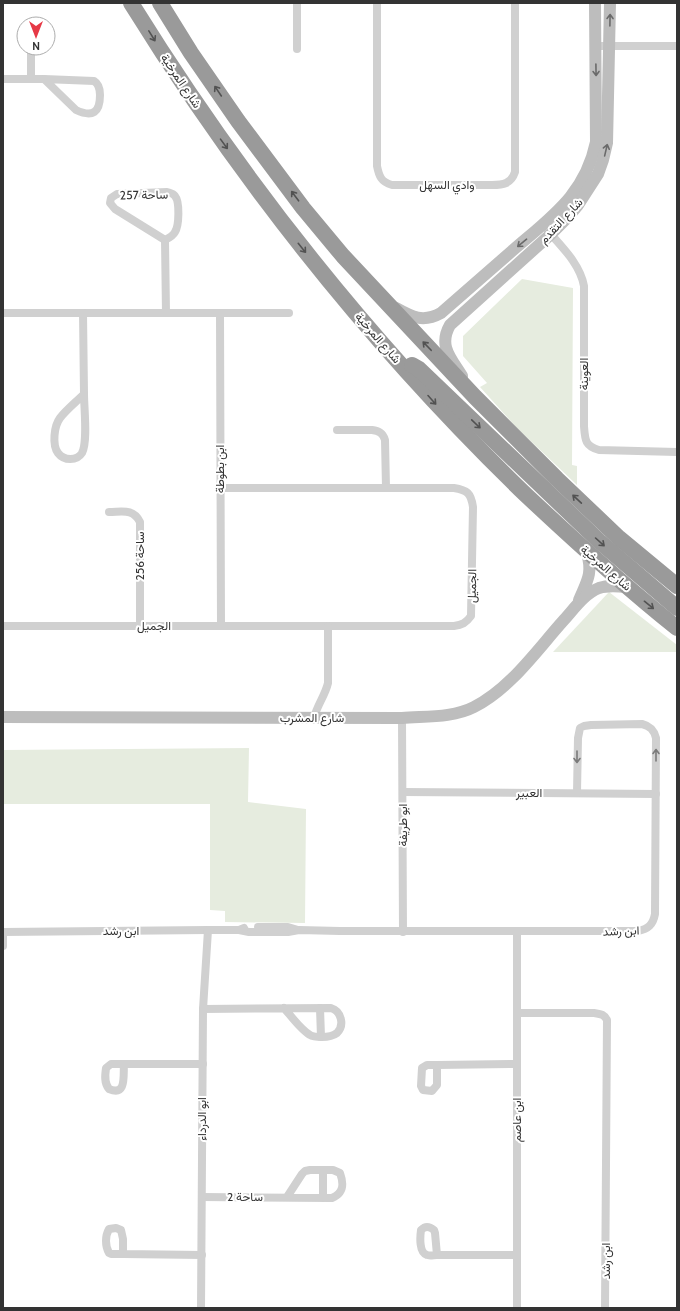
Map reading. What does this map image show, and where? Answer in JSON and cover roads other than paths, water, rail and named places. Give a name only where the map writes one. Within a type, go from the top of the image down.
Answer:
[{"type":"highway","name":"شارع المرخية","points":[[131,3],[158,47],[253,183],[300,246],[392,355],[447,416],[587,553],[677,628]]},
{"type":"highway","name":"شارع المرخية","points":[[160,3],[191,53],[238,121],[294,195],[343,256],[475,397],[557,479],[619,538],[677,586]]},
{"type":"highway","points":[[392,355],[419,369],[599,541],[677,608]]},
{"type":"street","points":[[297,3],[297,49]]},
{"type":"street","name":"وادي السهل","points":[[377,3],[377,166],[382,180],[392,185],[492,185],[509,182],[513,178],[515,172],[515,3]]},
{"type":"street","name":"شارع التقدم","points":[[475,397],[446,351],[445,344],[448,330],[450,325],[547,230],[581,183],[592,157],[596,142],[595,3]]},
{"type":"street","name":"شارع التقدم","points":[[386,303],[411,316],[425,319],[434,317],[547,230],[567,218],[582,198],[598,174],[607,143],[610,3]]},
{"type":"street","points":[[596,46],[677,46]]},
{"type":"street","points":[[31,56],[31,79]]},
{"type":"street","points":[[3,79],[44,79],[94,80],[100,91],[99,107],[91,113],[76,110],[44,79]]},
{"type":"street","name":"ساحة 257","points":[[123,193],[172,193],[178,201],[178,225],[174,234],[165,240],[115,209],[110,203],[111,198],[117,194],[123,193]]},
{"type":"street","name":"العوينة","points":[[547,230],[577,267],[584,286],[584,426],[586,442],[589,446],[599,450],[677,452]]},
{"type":"street","points":[[165,240],[166,313]]},
{"type":"street","points":[[84,313],[85,439],[82,453],[78,457],[73,459],[62,457],[57,452],[55,445],[56,426],[60,418],[84,394]]},
{"type":"street","name":"ابن بطوطة","points":[[220,313],[221,626]]},
{"type":"street","points":[[3,314],[289,313]]},
{"type":"street","points":[[337,430],[372,430],[378,431],[384,435],[386,488]]},
{"type":"street","name":"الجميل","points":[[3,626],[454,626],[462,625],[471,616],[473,506],[472,499],[468,493],[454,488],[220,488]]},
{"type":"street","name":"ساحة 256","points":[[109,512],[131,512],[137,516],[140,522],[140,627]]},
{"type":"street","name":"شارع المشرب","points":[[577,605],[588,580],[590,571],[587,553]]},
{"type":"street","name":"شارع المشرب","points":[[3,717],[402,718],[459,712],[473,708],[499,691],[514,677],[577,605],[591,592],[600,587],[626,587]]},
{"type":"street","points":[[314,718],[328,683],[328,626]]},
{"type":"street","name":"ابو طريفة","points":[[402,718],[403,932]]},
{"type":"street","name":"ابن رشد","points":[[3,946],[3,932],[240,930],[248,927],[288,927],[298,930],[403,932],[646,930],[654,922],[655,914],[655,733],[648,726],[642,724],[591,725],[580,728],[578,738],[577,793]]},
{"type":"street","name":"العبير","points":[[403,792],[656,794]]},
{"type":"street","name":"ابو الدرداء","points":[[201,1308],[203,1009],[208,930]]},
{"type":"street","name":"ابن عاصم","points":[[517,932],[517,1308]]},
{"type":"street","points":[[203,1009],[284,1008],[331,1008],[336,1009],[340,1014],[340,1027],[337,1033],[332,1036],[321,1037],[309,1034],[284,1008]]},
{"type":"street","points":[[320,1008],[321,1037]]},
{"type":"street","name":"ابن رشد","points":[[517,1013],[594,1013],[605,1016],[607,1020],[605,1308]]},
{"type":"street","points":[[124,1064],[203,1064]]},
{"type":"street","points":[[438,1065],[517,1064]]},
{"type":"street","points":[[323,1170],[323,1198]]},
{"type":"street","name":"ساحة 2","points":[[202,1197],[332,1198],[338,1195],[342,1190],[342,1179],[340,1173],[333,1170],[305,1171],[287,1197]]},
{"type":"street","points":[[123,1254],[202,1255]]},
{"type":"street","points":[[437,1255],[517,1255]]}]
